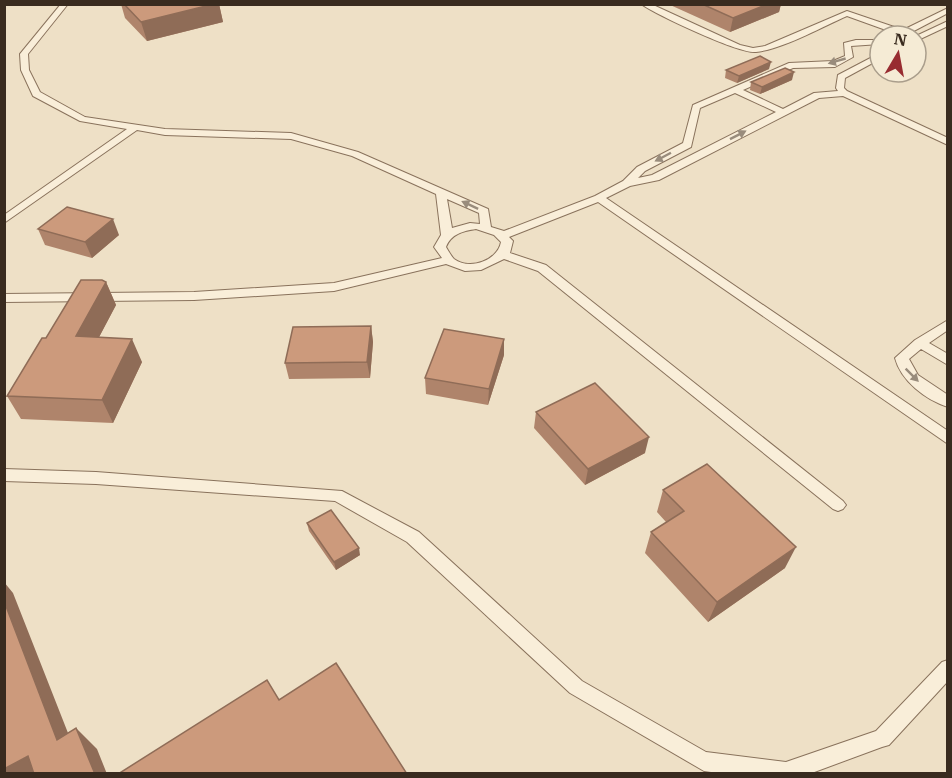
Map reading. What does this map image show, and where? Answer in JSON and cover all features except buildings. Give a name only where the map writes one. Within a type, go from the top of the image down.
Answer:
[{"type":"lane","points":[[64,4],[24,54],[26,70],[36,94],[83,118],[165,132],[291,136],[355,154],[484,211],[486,228]]},
{"type":"lane","points":[[644,4],[745,49],[767,48],[847,13],[876,24]]},
{"type":"lane","points":[[923,24],[948,10]]},
{"type":"lane","points":[[928,32],[948,22]]},
{"type":"lane","points":[[502,236],[599,198],[627,183],[641,169],[688,145],[696,107],[792,65],[835,64],[849,57],[847,45],[868,42]]},
{"type":"lane","points":[[868,62],[841,77],[840,88],[844,93],[948,142]]},
{"type":"lane","points":[[736,90],[783,112]]},
{"type":"lane","points":[[627,183],[655,178],[817,95],[844,93]]},
{"type":"lane","points":[[4,220],[136,127]]},
{"type":"lane","points":[[441,192],[447,235]]},
{"type":"lane","points":[[599,198],[948,439]]},
{"type":"lane","points":[[4,298],[194,296],[334,287],[448,260],[467,267],[478,267],[498,261],[507,249],[507,242],[502,236],[486,228],[465,227],[447,235],[442,240],[441,247],[448,260]]},
{"type":"lane","points":[[504,255],[542,268],[837,505]]},
{"type":"lane","points":[[948,324],[902,358],[902,364],[915,380],[948,402]]},
{"type":"lane","points":[[920,343],[948,361]]},
{"type":"lane","points":[[4,476],[96,478],[337,495],[413,537],[576,687],[704,761],[786,772],[882,738],[948,668]]}]
